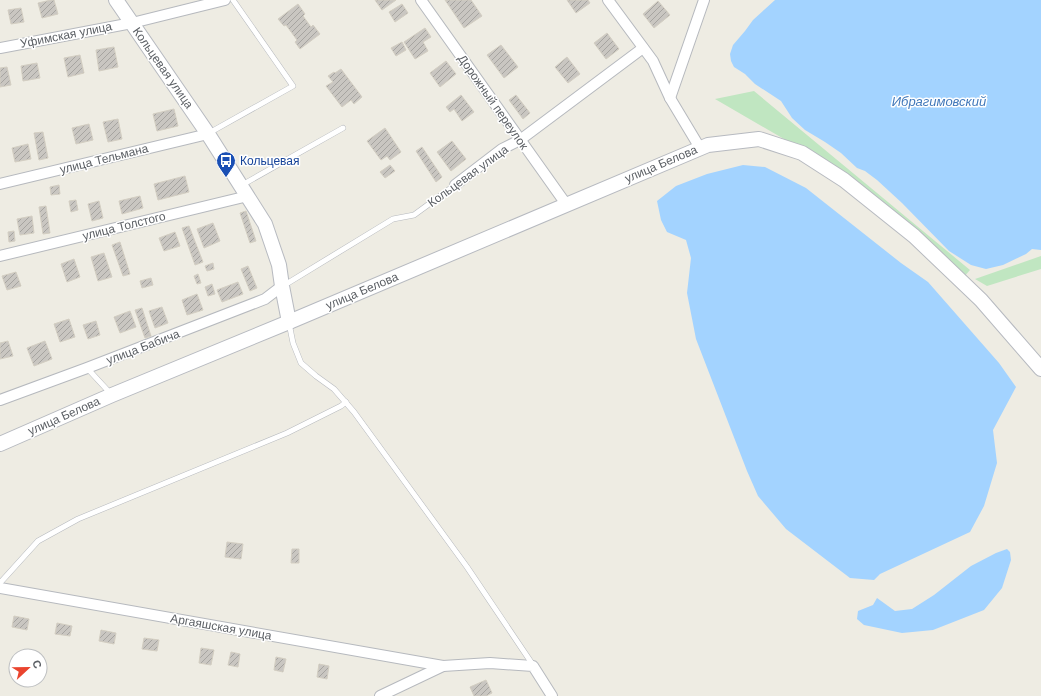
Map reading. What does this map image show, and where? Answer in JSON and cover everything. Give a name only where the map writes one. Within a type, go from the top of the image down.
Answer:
[{"type":"main road","name":"Кольцевая улица","points":[[116,0],[208,134],[265,224],[279,265],[289,322]]},
{"type":"main road","name":"улица Белова","points":[[0,444],[112,395],[289,322],[700,148],[726,142],[759,139],[802,153],[844,180],[914,236],[981,300],[1041,369]]},
{"type":"street","name":"Уфимская улица","points":[[0,48],[132,23],[225,0]]},
{"type":"street","name":"Дорожный переулок","points":[[420,0],[566,204]]},
{"type":"street","points":[[608,0],[653,61],[670,98],[700,148]]},
{"type":"street","points":[[670,98],[704,0]]},
{"type":"street","name":"Кольцевая улица","points":[[455,185],[502,149],[520,140],[643,48]]},
{"type":"street","name":"улица Тельмана","points":[[0,184],[208,134]]},
{"type":"street","name":"улица Толстого","points":[[0,256],[245,191]]},
{"type":"street","name":"улица Бабича","points":[[0,400],[265,299],[282,286]]},
{"type":"street","name":"Аргаяшская улица","points":[[0,588],[443,666]]},
{"type":"street","points":[[380,696],[443,666],[490,663],[533,666],[552,696]]},
{"type":"lane","points":[[208,134],[293,86],[233,0]]},
{"type":"lane","points":[[245,191],[343,128]]},
{"type":"lane","name":"Кольцевая улица","points":[[282,286],[393,219],[414,215],[455,185]]},
{"type":"lane","points":[[289,322],[293,343],[301,363],[334,389],[346,402],[467,568],[533,666]]},
{"type":"lane","points":[[87,368],[112,395]]},
{"type":"lane","points":[[0,583],[38,541],[78,519],[287,433],[341,406],[346,402]]},
{"type":"green space","points":[[754,91],[970,270],[963,278],[796,146],[715,99]]},
{"type":"green space","points":[[1041,256],[1041,269],[987,286],[975,279]]},
{"type":"water","name":"Ибрагимовский","points":[[775,0],[1041,0],[1041,250],[1032,249],[1026,254],[1003,265],[986,269],[971,265],[949,251],[877,180],[865,171],[857,168],[841,153],[805,130],[792,118],[781,101],[755,84],[745,74],[734,67],[730,54],[733,45],[753,20]]},
{"type":"water","points":[[743,165],[765,167],[806,188],[901,263],[928,282],[999,363],[1016,387],[993,430],[997,463],[984,506],[970,532],[880,574],[874,580],[850,578],[786,529],[758,496],[696,339],[687,293],[691,258],[686,240],[667,232],[661,220],[657,201],[676,186],[707,174]]},
{"type":"water","points":[[1007,549],[1010,552],[1011,560],[1002,588],[984,610],[933,630],[902,633],[864,625],[857,619],[858,611],[873,605],[877,598],[895,611],[912,609],[934,595],[971,566]]},
{"type":"building","points":[[54,0],[58,14],[42,18],[38,3]]},
{"type":"building","points":[[375,0],[396,0],[382,10]]},
{"type":"building","points":[[445,0],[471,0],[482,16],[464,28]]},
{"type":"building","points":[[567,0],[588,0],[590,3],[576,13]]},
{"type":"building","points":[[658,1],[670,15],[654,28],[643,14]]},
{"type":"building","points":[[298,4],[305,14],[303,16],[311,27],[313,25],[320,34],[300,49],[295,42],[297,40],[286,25],[284,26],[278,19]]},
{"type":"building","points":[[402,4],[408,13],[395,22],[389,12]]},
{"type":"building","points":[[21,8],[24,22],[11,24],[8,10]]},
{"type":"building","points":[[425,28],[431,37],[423,42],[428,51],[415,59],[404,42]]},
{"type":"building","points":[[607,33],[619,49],[606,59],[594,43]]},
{"type":"building","points":[[402,42],[406,50],[396,56],[391,48]]},
{"type":"building","points":[[501,45],[518,67],[504,78],[487,55]]},
{"type":"building","points":[[114,47],[118,67],[99,71],[96,50]]},
{"type":"building","points":[[80,55],[84,73],[68,77],[64,58]]},
{"type":"building","points":[[567,57],[580,74],[568,83],[555,67]]},
{"type":"building","points":[[446,61],[456,74],[440,87],[430,73]]},
{"type":"building","points":[[37,63],[40,78],[23,81],[21,66]]},
{"type":"building","points":[[7,67],[11,85],[0,87],[0,68]]},
{"type":"building","points":[[341,69],[362,97],[354,104],[351,100],[342,107],[326,86],[333,82],[328,76]]},
{"type":"building","points":[[461,95],[474,112],[462,121],[454,109],[450,112],[446,107]]},
{"type":"building","points":[[516,95],[530,113],[523,119],[509,100]]},
{"type":"building","points":[[174,109],[178,126],[157,131],[153,114]]},
{"type":"building","points":[[118,119],[122,139],[108,142],[103,122]]},
{"type":"building","points":[[89,124],[93,140],[76,144],[72,128]]},
{"type":"building","points":[[385,128],[401,152],[390,160],[387,156],[381,160],[367,141]]},
{"type":"building","points":[[43,132],[48,158],[39,160],[34,133]]},
{"type":"building","points":[[452,141],[466,159],[451,171],[437,152]]},
{"type":"building","points":[[28,144],[31,159],[15,162],[12,148]]},
{"type":"building","points":[[422,147],[442,177],[436,182],[416,151]]},
{"type":"building","points":[[390,165],[395,171],[385,178],[380,172]]},
{"type":"building","points":[[185,176],[189,192],[158,200],[154,184]]},
{"type":"building","points":[[59,185],[60,194],[51,195],[50,187]]},
{"type":"building","points":[[140,196],[143,208],[122,214],[119,201]]},
{"type":"building","points":[[76,200],[78,210],[71,212],[69,201]]},
{"type":"building","points":[[99,201],[103,218],[92,221],[88,204]]},
{"type":"building","points":[[46,206],[50,233],[43,234],[39,207]]},
{"type":"building","points":[[246,211],[256,241],[250,243],[240,213]]},
{"type":"building","points":[[32,216],[34,233],[20,235],[17,219]]},
{"type":"building","points":[[213,223],[220,241],[204,248],[197,229]]},
{"type":"building","points":[[189,226],[203,262],[195,265],[182,228]]},
{"type":"building","points":[[14,231],[15,241],[9,242],[8,232]]},
{"type":"building","points":[[175,232],[180,246],[164,251],[159,238]]},
{"type":"building","points":[[120,242],[130,274],[123,276],[112,245]]},
{"type":"building","points":[[104,253],[112,277],[98,281],[91,257]]},
{"type":"building","points":[[74,259],[80,277],[67,282],[61,264]]},
{"type":"building","points":[[213,263],[214,269],[207,271],[205,266]]},
{"type":"building","points":[[248,266],[257,288],[250,291],[241,269]]},
{"type":"building","points":[[16,272],[21,286],[7,290],[2,276]]},
{"type":"building","points":[[198,274],[201,283],[197,284],[194,276]]},
{"type":"building","points":[[151,278],[153,285],[142,288],[140,281]]},
{"type":"building","points":[[238,282],[243,294],[222,302],[217,290]]},
{"type":"building","points":[[212,284],[215,294],[208,296],[205,287]]},
{"type":"building","points":[[197,294],[203,310],[187,315],[182,300]]},
{"type":"building","points":[[162,307],[168,323],[155,328],[149,311]]},
{"type":"building","points":[[142,308],[151,336],[145,338],[135,310]]},
{"type":"building","points":[[130,311],[136,327],[120,333],[114,317]]},
{"type":"building","points":[[69,319],[75,337],[60,342],[54,324]]},
{"type":"building","points":[[96,321],[100,335],[88,339],[83,325]]},
{"type":"building","points":[[8,341],[13,356],[0,359],[0,343]]},
{"type":"building","points":[[45,341],[52,359],[34,366],[27,348]]},
{"type":"building","points":[[227,542],[243,544],[241,559],[225,557]]},
{"type":"building","points":[[292,549],[299,549],[299,563],[291,563]]},
{"type":"building","points":[[14,616],[29,619],[27,630],[12,627]]},
{"type":"building","points":[[57,623],[72,626],[70,636],[55,634]]},
{"type":"building","points":[[101,630],[116,633],[114,644],[99,641]]},
{"type":"building","points":[[144,638],[159,640],[157,651],[142,649]]},
{"type":"building","points":[[201,648],[214,650],[211,665],[199,663]]},
{"type":"building","points":[[231,652],[240,654],[238,667],[228,665]]},
{"type":"building","points":[[276,657],[286,659],[283,672],[274,670]]},
{"type":"building","points":[[319,664],[329,666],[327,679],[317,677]]},
{"type":"building","points":[[486,680],[492,693],[486,696],[474,696],[470,687]]},
{"type":"place","name":"Кольцевая","points":[[226,178]]}]
